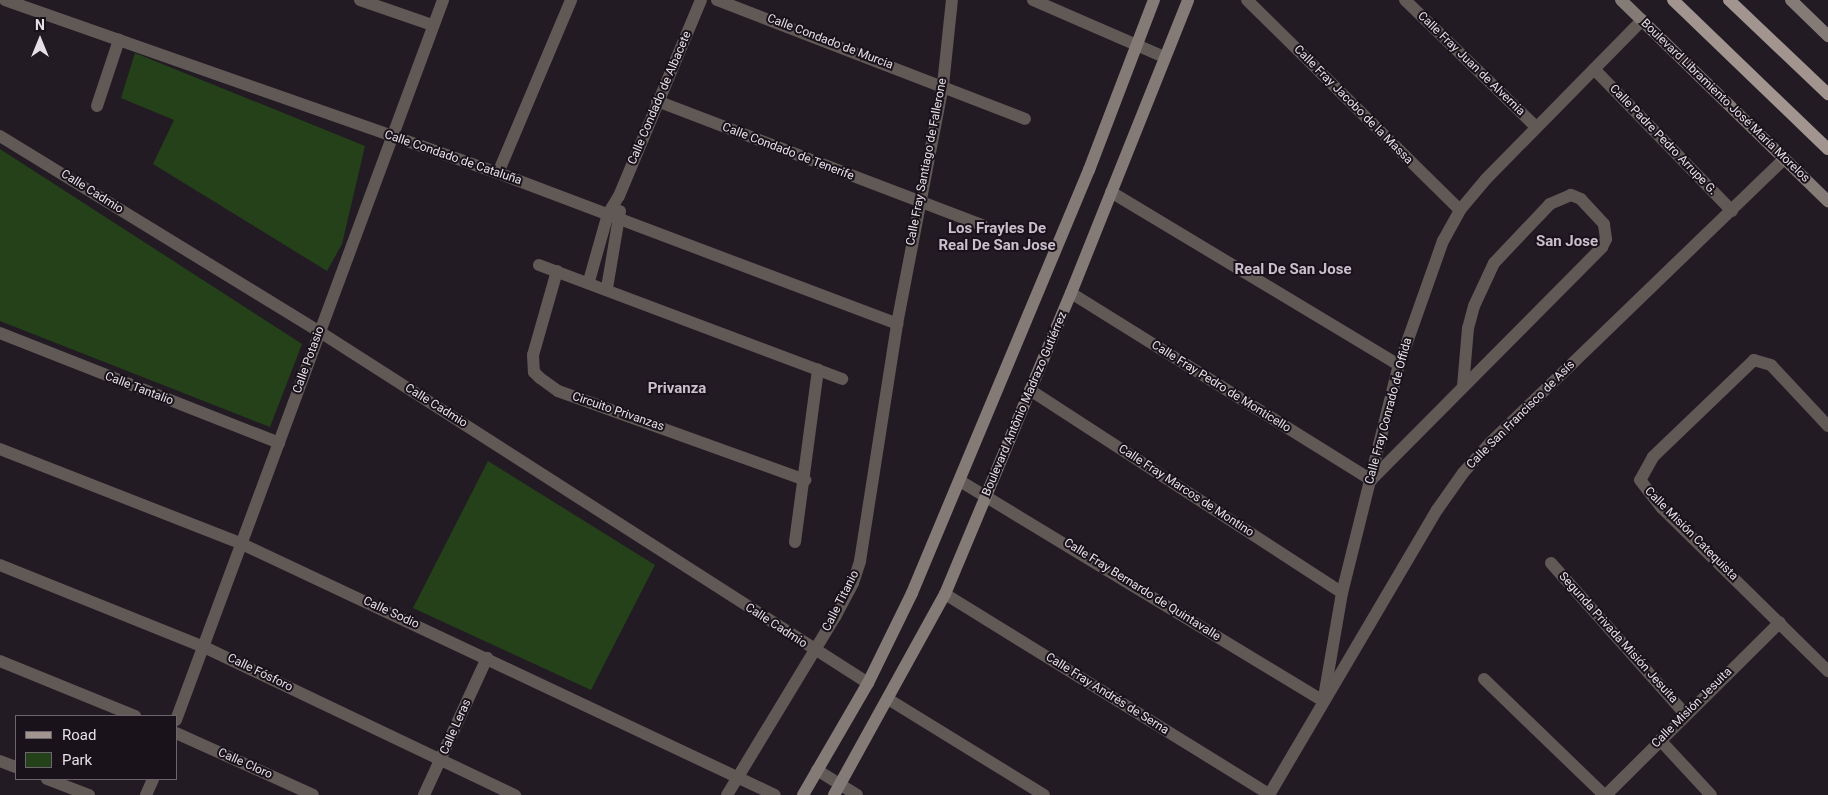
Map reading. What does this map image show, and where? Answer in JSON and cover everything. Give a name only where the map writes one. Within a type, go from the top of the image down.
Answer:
[{"type":"main road","points":[[1673,0],[1828,149]]},
{"type":"main road","points":[[1731,2],[1828,94]]},
{"type":"street","name":"Calle Condado de Cataluña","points":[[5,0],[498,173],[897,324]]},
{"type":"street","points":[[360,0],[432,25]]},
{"type":"street","name":"Calle Potasio","points":[[178,715],[240,542],[320,332],[390,136],[443,0]]},
{"type":"street","points":[[498,173],[571,0]]},
{"type":"street","name":"Calle Condado de Albacete","points":[[608,214],[619,196],[657,101],[701,0]]},
{"type":"street","name":"Calle Condado de Murcia","points":[[717,0],[943,85],[1025,119]]},
{"type":"street","name":"Calle Fray Santiago de Fallerone","points":[[897,324],[943,85],[952,0]]},
{"type":"street","points":[[1034,0],[1164,58]]},
{"type":"street","points":[[803,795],[868,683],[912,593],[1089,170],[1154,0]]},
{"type":"street","name":"Boulevard Antônio Madrazo Gutiérrez","points":[[837,790],[945,594],[1071,293],[1188,0]]},
{"type":"street","name":"Calle Fray Jacobo de la Massa","points":[[1247,0],[1460,210]]},
{"type":"street","name":"Calle Fray Juan de Alvernia","points":[[1405,0],[1536,127]]},
{"type":"street","name":"Boulevard Libramiento José María Morelos","points":[[1621,0],[1828,201]]},
{"type":"street","points":[[1791,0],[1828,36]]},
{"type":"street","name":"Calle Fray Conrado de Offida","points":[[1323,702],[1342,593],[1399,365],[1431,269],[1460,210],[1536,127],[1642,20]]},
{"type":"street","points":[[97,106],[119,40]]},
{"type":"street","name":"Calle Padre Pedro Arrupe G.","points":[[1594,69],[1732,211]]},
{"type":"street","name":"Calle Condado de Tenerife","points":[[657,101],[982,225]]},
{"type":"street","name":"Calle Cadmio","points":[[0,136],[320,332],[868,683]]},
{"type":"street","name":"Calle San Francisco de Asís","points":[[1269,795],[1323,702],[1463,473],[1491,442],[1784,159]]},
{"type":"street","points":[[1111,192],[1399,365]]},
{"type":"street","points":[[1371,480],[1602,247],[1606,232],[1604,224],[1581,198],[1571,195],[1550,204],[1494,263],[1474,306],[1468,328],[1463,386]]},
{"type":"street","name":"Calle Condado de Albacete","points":[[619,196],[621,218]]},
{"type":"street","points":[[589,281],[608,214]]},
{"type":"street","points":[[607,288],[621,218]]},
{"type":"street","points":[[539,265],[589,281],[842,379]]},
{"type":"street","name":"Circuito Privanzas","points":[[556,270],[533,355],[534,372],[540,378],[558,391],[805,480]]},
{"type":"street","name":"Calle Fray Pedro de Monticello","points":[[1071,293],[1371,480]]},
{"type":"street","name":"Calle Titanio","points":[[727,795],[853,583],[860,561],[897,324]]},
{"type":"street","name":"Calle Tantalio","points":[[0,333],[279,443]]},
{"type":"street","name":"Calle Misión Catequista","points":[[1828,426],[1771,365],[1754,360],[1653,457],[1640,480],[1662,508],[1828,671]]},
{"type":"street","points":[[795,542],[805,480],[818,370]]},
{"type":"street","name":"Calle Fray Marcos de Montino","points":[[1030,390],[1342,593]]},
{"type":"street","name":"Calle Sodio","points":[[0,448],[240,542],[775,795]]},
{"type":"street","name":"Calle Fray Bernardo de Quintavalle","points":[[960,481],[987,494],[1323,702]]},
{"type":"street","name":"Segunda Privada Misión Jesuita","points":[[1551,563],[1684,713]]},
{"type":"street","name":"Calle Fósforo","points":[[0,565],[202,646],[515,795]]},
{"type":"street","name":"Calle Fray Andrés de Serna","points":[[945,594],[1269,795]]},
{"type":"street","name":"Calle Misión Jesuita","points":[[1605,795],[1684,713],[1780,622]]},
{"type":"street","name":"Calle Leras","points":[[424,795],[487,658]]},
{"type":"street","points":[[0,661],[133,715]]},
{"type":"street","points":[[1484,679],[1605,795]]},
{"type":"street","points":[[888,699],[1044,795]]},
{"type":"street","name":"Calle Cloro","points":[[178,735],[314,795]]},
{"type":"street","points":[[1660,740],[1711,795]]},
{"type":"street","points":[[0,761],[15,767]]},
{"type":"street","points":[[817,770],[837,790],[857,795]]},
{"type":"street","points":[[50,780],[90,795]]},
{"type":"street","points":[[146,795],[153,780]]},
{"type":"green space","points":[[135,53],[365,146],[342,244],[327,271],[153,164],[174,120],[121,98]]},
{"type":"green space","points":[[0,149],[302,344],[270,427],[0,321]]},
{"type":"green space","points":[[488,461],[655,565],[591,690],[413,608]]},
{"type":"district","name":"Los Frayles De Real De San Jose","points":[[997,236]]},
{"type":"district","name":"San Jose","points":[[1567,242]]},
{"type":"district","name":"Real De San Jose","points":[[1293,270]]},
{"type":"district","name":"Privanza","points":[[677,389]]}]
